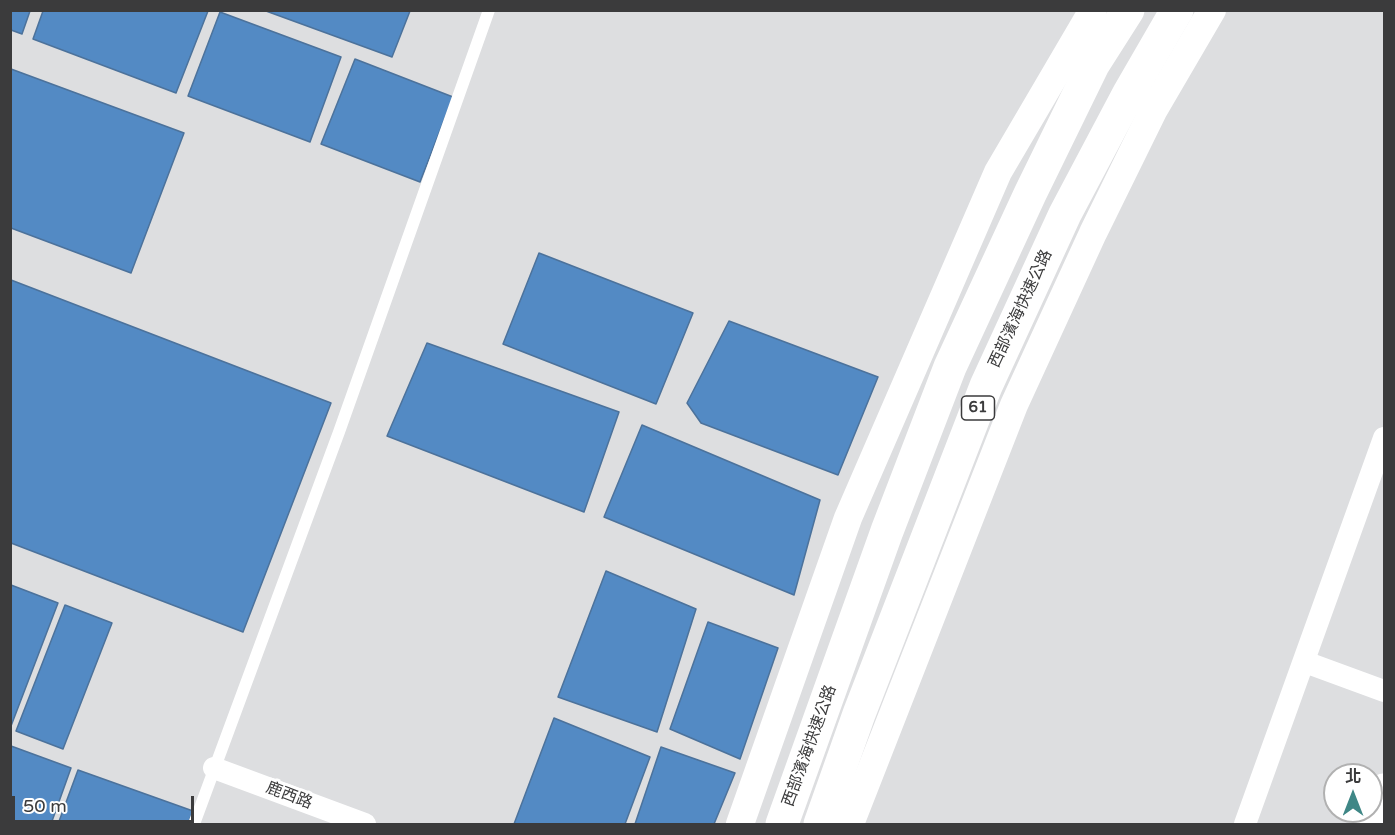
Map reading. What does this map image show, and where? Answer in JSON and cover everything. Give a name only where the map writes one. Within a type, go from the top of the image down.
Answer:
[{"type":"main road","name":"西部濱海快速公路","points":[[782,825],[887,531],[950,367],[1093,65],[1128,10]]},
{"type":"main road","name":"西部濱海快速公路","points":[[820,825],[859,714],[986,386],[1065,213],[1129,93],[1177,10]]},
{"type":"main road","points":[[1373,825],[1384,790]]},
{"type":"street","points":[[741,825],[857,496],[998,172],[1093,10]]},
{"type":"street","points":[[850,825],[1014,405],[1093,233],[1153,111],[1212,10]]},
{"type":"street","points":[[1245,825],[1384,438]]},
{"type":"street","points":[[1305,662],[1384,691]]},
{"type":"street","name":"鹿西路","points":[[214,768],[365,825]]},
{"type":"lane","points":[[194,825],[339,432],[489,10]]},
{"type":"water","points":[[43,10],[208,11],[176,93],[33,39]]},
{"type":"water","points":[[410,10],[392,57],[266,11]]},
{"type":"water","points":[[10,11],[30,11],[22,34],[11,30]]},
{"type":"water","points":[[220,12],[341,57],[310,142],[188,96]]},
{"type":"water","points":[[355,59],[453,97],[420,182],[321,144]]},
{"type":"water","points":[[11,69],[184,133],[131,273],[11,228]]},
{"type":"water","points":[[539,253],[693,313],[656,404],[503,344]]},
{"type":"water","points":[[11,280],[331,403],[243,632],[11,543]]},
{"type":"water","points":[[729,321],[878,377],[838,475],[701,423],[687,403]]},
{"type":"water","points":[[427,343],[619,412],[584,512],[387,436]]},
{"type":"water","points":[[642,425],[820,500],[794,595],[604,517]]},
{"type":"water","points":[[606,571],[696,609],[657,732],[558,697]]},
{"type":"water","points":[[11,585],[58,603],[11,726],[10,587]]},
{"type":"water","points":[[65,605],[112,623],[63,749],[16,731]]},
{"type":"water","points":[[708,622],[778,648],[740,759],[670,729]]},
{"type":"water","points":[[554,718],[650,757],[625,824],[514,824]]},
{"type":"water","points":[[11,746],[71,768],[51,824],[11,824]]},
{"type":"water","points":[[661,747],[735,773],[714,824],[635,824]]},
{"type":"water","points":[[78,770],[193,811],[188,824],[58,824]]}]
